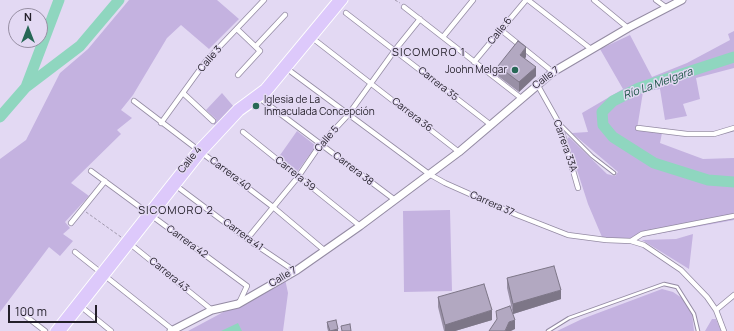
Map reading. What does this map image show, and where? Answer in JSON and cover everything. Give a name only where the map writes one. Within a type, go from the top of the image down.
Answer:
[{"type":"main road","name":"Calle 4","points":[[62,331],[79,305],[102,275],[200,152],[258,96],[268,92],[337,0]]},
{"type":"main road","name":"Calle 4","points":[[311,36],[344,0]]},
{"type":"main road","name":"Calle 4","points":[[54,331],[79,305]]},
{"type":"street","name":"Calle 3","points":[[161,123],[182,92],[206,61],[264,0]]},
{"type":"street","points":[[443,37],[473,0]]},
{"type":"street","points":[[527,0],[589,48]]},
{"type":"street","name":"Calle 6","points":[[474,62],[527,0]]},
{"type":"street","points":[[594,0],[626,27]]},
{"type":"street","points":[[656,0],[666,7]]},
{"type":"street","name":"Calle 7","points":[[666,7],[675,0]]},
{"type":"street","name":"Calle 7","points":[[172,330],[212,310],[238,304],[296,270],[360,226],[394,200],[458,150],[551,71],[626,27],[682,0]]},
{"type":"street","points":[[404,7],[520,97]]},
{"type":"street","name":"Carrera 35","points":[[346,13],[489,124]]},
{"type":"street","points":[[256,46],[285,16]]},
{"type":"street","name":"Calle 5","points":[[247,239],[298,177],[320,145],[348,115],[395,50],[420,19]]},
{"type":"street","points":[[237,29],[260,51],[260,53],[238,76]]},
{"type":"street","points":[[501,30],[551,71]]},
{"type":"street","name":"Carrera 36","points":[[311,36],[458,150]]},
{"type":"street","name":"Carrera 37","points":[[285,68],[426,174],[517,215],[568,235],[606,240],[632,241],[642,234],[734,216]]},
{"type":"street","name":"Calle 7","points":[[520,97],[551,71]]},
{"type":"street","name":"Carrera 33A","points":[[537,84],[560,125],[578,188]]},
{"type":"street","points":[[182,92],[213,121]]},
{"type":"street","name":"Carrera 38","points":[[258,96],[320,145],[394,200]]},
{"type":"street","name":"Carrera 40","points":[[134,101],[273,207],[324,250]]},
{"type":"street","points":[[638,128],[687,134],[714,134],[734,128]]},
{"type":"street","name":"Carrera 39","points":[[243,132],[360,226]]},
{"type":"street","name":"Carrera 42","points":[[91,170],[247,286],[238,304]]},
{"type":"street","points":[[71,223],[105,181]]},
{"type":"street","name":"Carrera 41","points":[[174,184],[247,239],[290,268],[296,270]]},
{"type":"street","points":[[632,241],[644,245],[681,270],[707,297],[716,310],[724,331]]},
{"type":"street","name":"Carrera 43","points":[[129,242],[212,310]]},
{"type":"street","points":[[75,252],[172,330]]},
{"type":"street","points":[[716,310],[734,295]]},
{"type":"street","points":[[79,305],[111,331]]},
{"type":"street","points":[[18,311],[45,331]]},
{"type":"lane","points":[[560,125],[592,156],[614,174]]},
{"type":"lane","points":[[548,331],[569,318],[664,284],[677,286],[694,314],[698,331]]},
{"type":"path","points":[[395,0],[404,7]]},
{"type":"path","points":[[82,210],[129,242]]},
{"type":"shaded area","points":[[129,0],[217,0],[239,19],[209,49],[181,25],[167,38],[133,95],[121,110],[132,118],[117,130],[121,134],[71,183],[89,196],[65,222],[70,228],[63,234],[73,241],[60,256],[49,247],[0,312],[0,159],[26,140],[60,73],[88,49]]},
{"type":"shaded area","points":[[734,31],[734,68],[696,78],[700,99],[683,104],[687,116],[665,120],[660,89],[643,92],[637,129],[662,133],[660,143],[703,159],[734,158],[734,220],[630,239],[602,237],[588,204],[567,139],[569,137],[607,174],[615,176],[618,172],[572,133],[588,132],[582,113],[623,89],[600,49],[630,35],[652,77],[687,63],[730,40],[728,34]]},
{"type":"shaded area","points":[[222,93],[234,107],[216,126],[213,124],[216,119],[206,110]]},
{"type":"shaded area","points":[[297,131],[316,146],[297,172],[278,158]]},
{"type":"shaded area","points":[[450,210],[452,291],[404,292],[403,211]]},
{"type":"shaded area","points":[[693,234],[689,269],[642,240],[676,239]]},
{"type":"shaded area","points":[[285,279],[288,293],[283,331],[188,331]]},
{"type":"shaded area","points":[[662,289],[673,292],[682,298],[692,314],[694,331],[557,331],[582,319]]},
{"type":"shaded area","points":[[712,319],[716,319],[721,331],[705,331]]},
{"type":"shaded area","points":[[238,323],[242,331],[221,331]]},
{"type":"building","points":[[518,41],[526,47],[520,55],[536,67],[519,82],[498,66]]},
{"type":"building","points":[[554,266],[561,290],[513,304],[507,278]]},
{"type":"building","points":[[484,284],[492,310],[445,325],[438,297]]},
{"type":"building","points":[[510,306],[515,320],[509,322],[505,331],[489,331],[497,319],[496,311]]},
{"type":"building","points":[[336,320],[338,329],[330,331],[327,322]]},
{"type":"building","points":[[350,324],[351,331],[342,331],[341,326]]},
{"type":"waterway","points":[[0,117],[26,87],[59,0]]},
{"type":"waterway","name":"Río La Melgara","points":[[26,87],[80,46],[119,0]]},
{"type":"waterway","name":"Río La Melgara","points":[[734,57],[639,88],[613,101],[602,112],[603,125],[613,137],[654,163],[708,180],[734,182]]},
{"type":"place","name":"Joohn Melgar","points":[[515,70]]},
{"type":"place","name":"Iglesia de La Inmaculada Concepción","points":[[256,106]]},
{"type":"district","name":"SICOMORO 1","points":[[429,53]]},
{"type":"district","name":"SICOMORO 2","points":[[176,211]]}]
